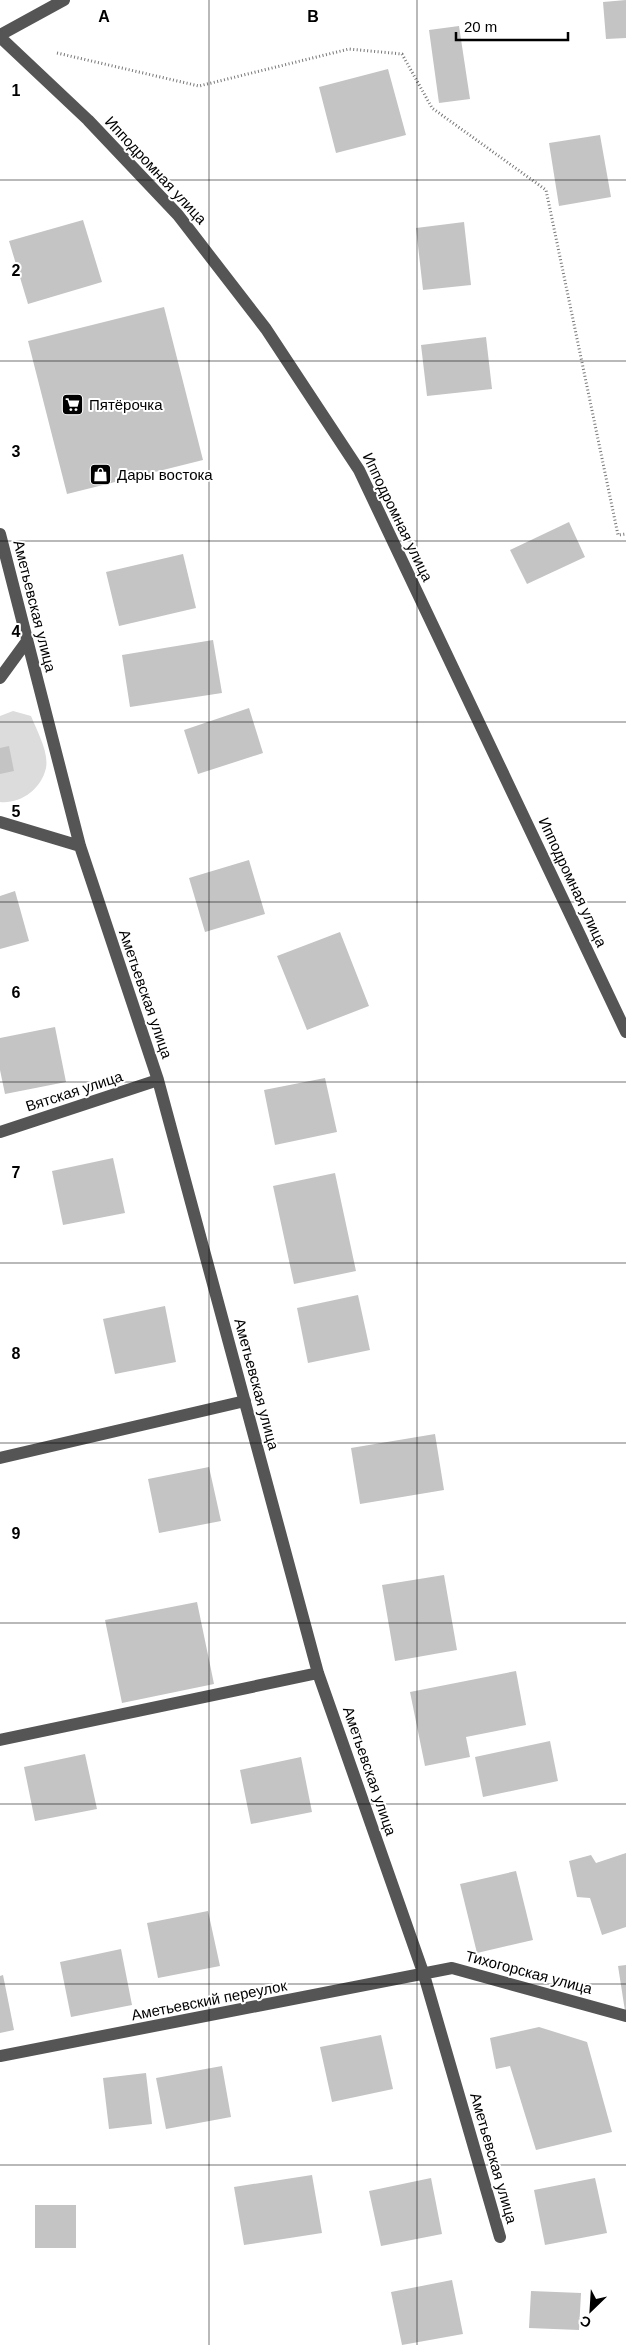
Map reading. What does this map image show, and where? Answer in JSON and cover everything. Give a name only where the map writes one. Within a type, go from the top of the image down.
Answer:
[{"type":"street","points":[[0,36],[64,0]]},
{"type":"street","name":"Ипподромная улица","points":[[0,36],[88,120],[178,215],[266,329],[359,470],[626,1032]]},
{"type":"street","name":"Аметьевская улица","points":[[0,534],[80,846],[158,1080],[318,1673],[424,1975],[500,2237]]},
{"type":"street","points":[[0,678],[27,641]]},
{"type":"street","points":[[0,822],[80,846]]},
{"type":"street","name":"Вятская улица","points":[[0,1132],[158,1080]]},
{"type":"street","points":[[0,1458],[244,1401]]},
{"type":"street","points":[[0,1740],[318,1673]]},
{"type":"street","name":"Тихогорская улица","points":[[424,1975],[452,1968],[626,2016]]},
{"type":"street","name":"Аметьевский переулок","points":[[0,2056],[424,1975]]},
{"type":"path","points":[[56,53],[199,86],[349,49],[402,54],[432,108],[546,190],[618,535],[626,534]]},
{"type":"shaded area","points":[[13,711],[31,716],[44,748],[46,768],[40,783],[29,794],[15,801],[0,802],[0,716]]},
{"type":"building","points":[[626,0],[626,38],[606,39],[603,2]]},
{"type":"building","points":[[459,26],[470,99],[439,103],[429,30]]},
{"type":"building","points":[[388,69],[406,135],[336,153],[319,87]]},
{"type":"building","points":[[600,135],[611,197],[559,206],[549,143]]},
{"type":"building","points":[[83,220],[102,282],[28,304],[9,241]]},
{"type":"building","points":[[464,222],[471,285],[423,290],[416,228]]},
{"type":"building","points":[[164,307],[203,460],[67,494],[28,341]]},
{"type":"building","points":[[486,337],[492,389],[427,396],[421,345]]},
{"type":"building","points":[[569,522],[585,557],[527,584],[510,550]]},
{"type":"building","points":[[183,554],[196,608],[119,626],[106,572]]},
{"type":"building","points":[[213,640],[222,693],[130,707],[122,655]]},
{"type":"building","points":[[249,708],[263,753],[198,774],[184,730]]},
{"type":"building","points":[[9,746],[14,771],[0,774],[0,748]]},
{"type":"building","points":[[249,860],[265,914],[205,932],[189,878]]},
{"type":"building","points":[[15,891],[29,941],[0,949],[0,896]]},
{"type":"building","points":[[340,932],[369,1006],[307,1030],[277,956]]},
{"type":"building","points":[[55,1027],[66,1082],[5,1094],[0,1070],[0,1038]]},
{"type":"building","points":[[325,1078],[337,1132],[275,1145],[264,1090]]},
{"type":"building","points":[[113,1158],[125,1213],[63,1225],[52,1171]]},
{"type":"building","points":[[335,1173],[356,1271],[294,1284],[273,1186]]},
{"type":"building","points":[[358,1295],[370,1350],[308,1363],[297,1308]]},
{"type":"building","points":[[165,1306],[176,1362],[115,1374],[103,1319]]},
{"type":"building","points":[[435,1434],[444,1490],[360,1504],[351,1448]]},
{"type":"building","points":[[209,1467],[221,1521],[159,1533],[148,1479]]},
{"type":"building","points":[[444,1575],[457,1650],[395,1661],[382,1585]]},
{"type":"building","points":[[197,1602],[214,1684],[122,1703],[105,1620]]},
{"type":"building","points":[[516,1671],[526,1725],[466,1737],[470,1757],[425,1766],[410,1692]]},
{"type":"building","points":[[550,1741],[558,1781],[483,1797],[475,1757]]},
{"type":"building","points":[[85,1754],[97,1809],[35,1821],[24,1767]]},
{"type":"building","points":[[301,1757],[312,1812],[251,1824],[240,1770]]},
{"type":"building","points":[[626,1853],[626,1927],[602,1935],[590,1898],[577,1897],[569,1861],[591,1855],[596,1863]]},
{"type":"building","points":[[516,1871],[533,1940],[477,1953],[460,1884]]},
{"type":"building","points":[[208,1911],[220,1966],[158,1978],[147,1923]]},
{"type":"building","points":[[121,1949],[132,2005],[71,2017],[60,1962]]},
{"type":"building","points":[[626,1965],[626,2011],[625,2011],[618,1966]]},
{"type":"building","points":[[3,1975],[14,2030],[0,2033],[0,1976]]},
{"type":"building","points":[[539,2027],[587,2042],[612,2132],[536,2150],[510,2066],[496,2069],[490,2038]]},
{"type":"building","points":[[381,2035],[393,2089],[332,2102],[320,2047]]},
{"type":"building","points":[[222,2066],[231,2117],[166,2129],[156,2078]]},
{"type":"building","points":[[146,2073],[152,2124],[109,2129],[103,2078]]},
{"type":"building","points":[[312,2175],[322,2233],[244,2245],[234,2187]]},
{"type":"building","points":[[431,2178],[442,2234],[381,2246],[369,2191]]},
{"type":"building","points":[[595,2178],[607,2233],[545,2245],[534,2190]]},
{"type":"building","points":[[35,2205],[76,2205],[76,2248],[35,2248]]},
{"type":"building","points":[[452,2280],[463,2334],[402,2345],[391,2292]]},
{"type":"building","points":[[531,2291],[581,2293],[579,2330],[529,2328]]},
{"type":"place","name":"Пятёрочка","points":[[73,404]]},
{"type":"place","name":"Дары востока","points":[[101,474]]}]
